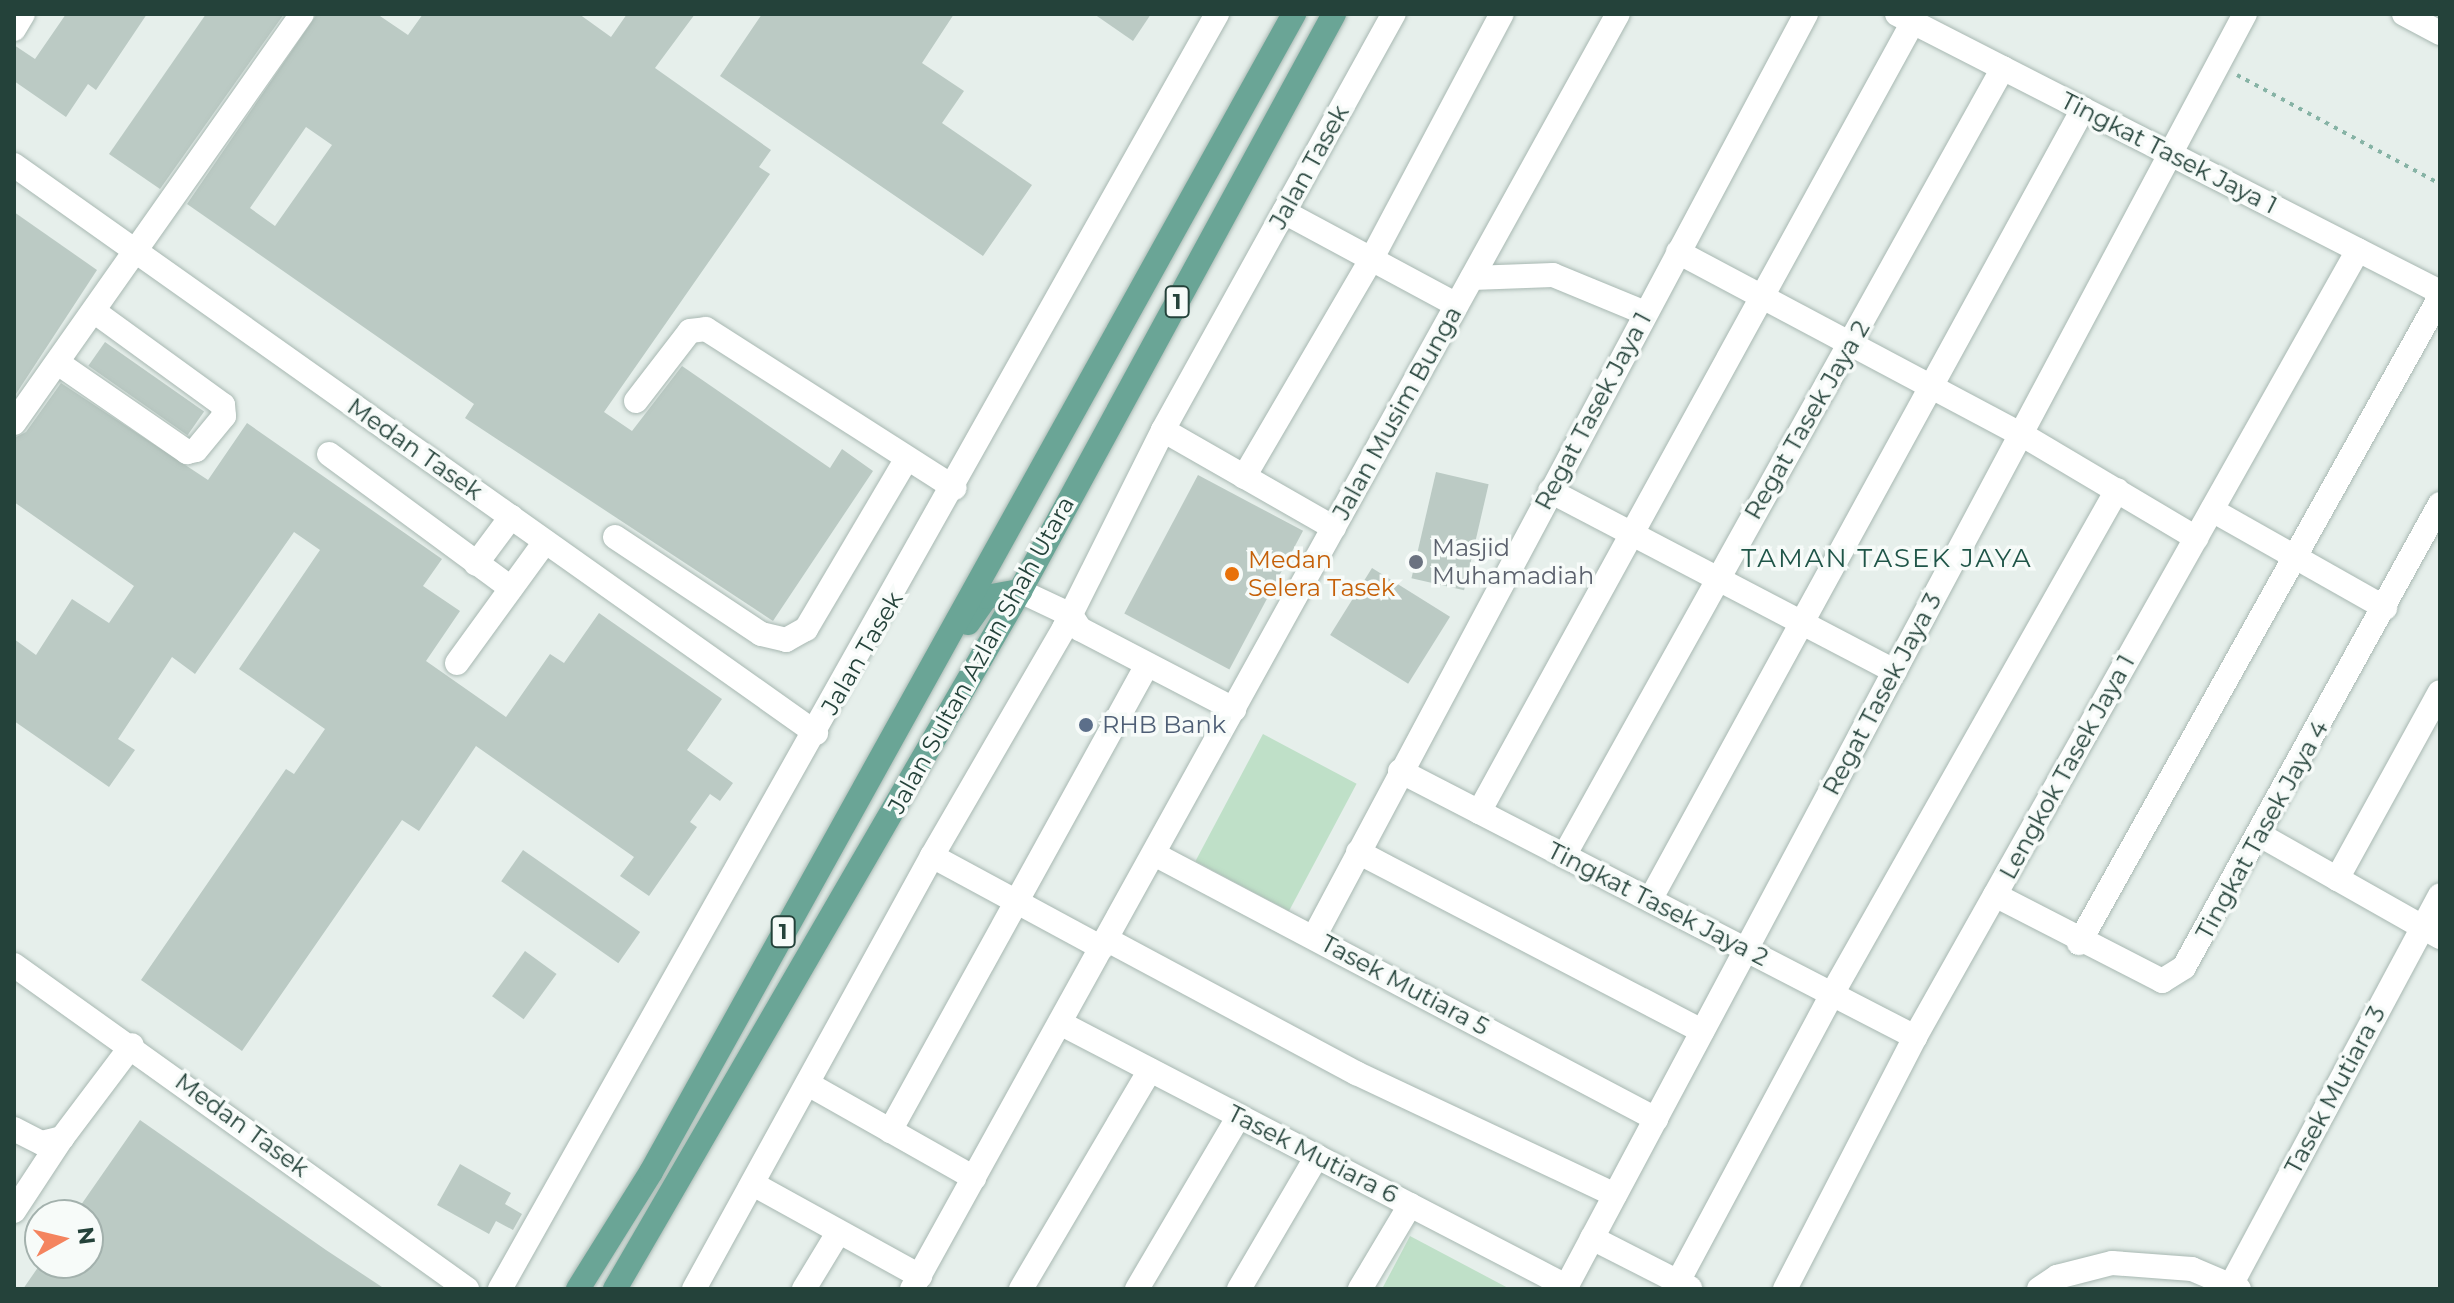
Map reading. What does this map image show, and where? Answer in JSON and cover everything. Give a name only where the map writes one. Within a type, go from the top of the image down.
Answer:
[{"type":"main road","name":"Jalan Sultan Azlan Shah Utara","points":[[578,1289],[659,1158],[1009,521],[1294,14]]},
{"type":"main road","name":"Jalan Sultan Azlan Shah Utara","points":[[615,1289],[1012,596],[1334,14]]},
{"type":"main road","points":[[927,670],[942,665],[986,597],[1012,596],[999,560],[1009,521]]},
{"type":"street","points":[[14,29],[23,14]]},
{"type":"street","points":[[14,423],[302,14]]},
{"type":"street","name":"Jalan Tasek","points":[[500,1289],[955,488],[1217,14]]},
{"type":"street","name":"Jalan Tasek","points":[[694,1289],[932,856],[1072,624],[1163,430],[1394,14]]},
{"type":"street","points":[[1244,477],[1372,258],[1502,14]]},
{"type":"street","name":"Jalan Musim Bunga","points":[[916,1282],[1618,14]]},
{"type":"street","name":"Regat Tasek Jaya 1","points":[[1314,937],[1806,14]]},
{"type":"street","name":"Regat Tasek Jaya 3","points":[[1565,1288],[2245,14]]},
{"type":"street","points":[[2404,14],[2440,33]]},
{"type":"street","points":[[1479,812],[1764,297],[1905,18]]},
{"type":"street","name":"Tingkat Tasek Jaya 1","points":[[1905,18],[1940,24],[2003,68],[2440,294]]},
{"type":"street","name":"Regat Tasek Jaya 2","points":[[1564,856],[1717,578],[1852,344],[2003,68]]},
{"type":"street","points":[[1650,900],[1804,624],[1930,385],[2083,109]]},
{"type":"street","name":"Medan Tasek","points":[[14,165],[816,733]]},
{"type":"street","points":[[1284,212],[1457,305]]},
{"type":"street","name":"Lengkok Tasek Jaya 1","points":[[1785,1289],[1915,1037],[2358,250]]},
{"type":"street","points":[[1678,252],[2021,434],[2196,538]]},
{"type":"street","points":[[1472,278],[1553,275],[1645,313]]},
{"type":"street","points":[[2079,943],[2297,559],[2440,294]]},
{"type":"street","points":[[58,363],[187,452],[196,450],[224,416],[223,405],[95,312]]},
{"type":"street","points":[[636,401],[690,331],[706,329],[906,460],[955,488]]},
{"type":"street","points":[[1163,430],[1334,528]]},
{"type":"street","points":[[329,454],[511,588]]},
{"type":"street","points":[[615,537],[761,634],[786,640],[806,629],[906,460]]},
{"type":"street","points":[[1592,1238],[1681,1287],[1832,994],[2117,490]]},
{"type":"street","points":[[1550,491],[1895,671]]},
{"type":"street","name":"Tingkat Tasek Jaya 4","points":[[1995,895],[2079,943],[2162,981],[2184,967],[2260,835],[2440,504]]},
{"type":"street","points":[[2212,510],[2385,608]]},
{"type":"street","points":[[476,564],[511,517]]},
{"type":"street","points":[[457,663],[545,542]]},
{"type":"street","points":[[1012,596],[1234,709]]},
{"type":"street","points":[[890,1131],[1147,665]]},
{"type":"street","points":[[2337,879],[2440,692]]},
{"type":"street","name":"Tingkat Tasek Jaya 2","points":[[1400,771],[1915,1037]]},
{"type":"street","points":[[2260,835],[2431,932]]},
{"type":"street","points":[[1358,852],[1702,1031]]},
{"type":"street","name":"Tasek Mutiara 5","points":[[1154,854],[1656,1119]]},
{"type":"street","points":[[932,856],[1015,902],[1356,1073],[1615,1195]]},
{"type":"street","name":"Tasek Mutiara 3","points":[[2235,1287],[2431,932],[2440,895]]},
{"type":"street","name":"Medan Tasek","points":[[14,965],[132,1045],[467,1289]]},
{"type":"street","name":"Tasek Mutiara 6","points":[[1060,1023],[1565,1288]]},
{"type":"street","points":[[14,1211],[62,1138],[132,1045]]},
{"type":"street","points":[[1021,1289],[1150,1070]]},
{"type":"street","points":[[808,1084],[974,1178]]},
{"type":"street","points":[[1137,1289],[1239,1116]]},
{"type":"street","points":[[14,1129],[42,1143],[62,1138]]},
{"type":"street","points":[[1239,1289],[1317,1156]]},
{"type":"street","points":[[753,1184],[916,1282]]},
{"type":"street","points":[[1360,1289],[1410,1205]]},
{"type":"street","points":[[804,1289],[838,1233]]},
{"type":"street","points":[[2039,1289],[2057,1277],[2112,1263],[2192,1269],[2235,1287]]},
{"type":"path","points":[[2218,65],[2440,184]]},
{"type":"green space","points":[[1263,734],[1357,784],[1289,911],[1195,861]]},
{"type":"green space","points":[[1410,1236],[1510,1289],[1382,1289]]},
{"type":"building","points":[[66,14],[147,14],[96,90],[88,84],[66,117],[14,81],[14,45],[35,59]]},
{"type":"building","points":[[206,14],[284,14],[160,189],[109,154]]},
{"type":"building","points":[[317,14],[377,14],[408,35],[423,14],[579,14],[611,37],[627,14],[695,14],[655,68],[771,150],[759,167],[770,174],[604,412],[632,431],[682,366],[830,468],[842,449],[873,471],[773,621],[465,418],[474,404],[187,204]],"holes":[[[306,127],[332,145],[275,226],[250,208]]]},
{"type":"building","points":[[762,14],[954,14],[922,63],[964,91],[942,123],[1032,185],[983,256],[720,76]]},
{"type":"building","points":[[1094,14],[1151,14],[1133,41]]},
{"type":"building","points":[[14,212],[97,270],[14,397]]},
{"type":"building","points":[[105,342],[204,411],[187,435],[88,366]]},
{"type":"building","points":[[61,383],[208,480],[247,423],[442,559],[423,586],[460,611],[426,661],[506,717],[550,654],[564,663],[599,613],[722,699],[687,750],[733,783],[720,801],[710,794],[690,822],[697,827],[649,896],[620,876],[634,857],[476,746],[419,831],[402,820],[242,1051],[141,980],[286,769],[294,774],[325,729],[239,669],[320,550],[294,532],[195,674],[172,657],[118,739],[135,750],[109,787],[14,721],[14,639],[36,655],[72,599],[109,623],[134,586],[14,502],[14,438],[26,432]]},
{"type":"building","points":[[1436,472],[1489,484],[1464,590],[1411,578]]},
{"type":"building","name":"Medan Selera Tasek","points":[[1198,475],[1303,531],[1229,669],[1124,614]]},
{"type":"building","points":[[1372,568],[1450,617],[1408,684],[1330,635]]},
{"type":"building","points":[[523,850],[640,932],[618,963],[501,881]]},
{"type":"building","points":[[525,951],[557,974],[524,1019],[492,996]]},
{"type":"building","points":[[140,1120],[385,1289],[23,1289],[30,1279],[104,1279],[104,1199],[85,1199]]},
{"type":"building","points":[[460,1164],[511,1193],[505,1204],[522,1214],[513,1230],[496,1221],[489,1234],[437,1205]]},
{"type":"place","name":"Masjid Muhamadiah","points":[[1416,562]]},
{"type":"place","name":"Medan Selera Tasek","points":[[1232,574]]},
{"type":"place","name":"RHB Bank","points":[[1086,725]]},
{"type":"district","name":"TAMAN TASEK JAYA","points":[[1887,559]]}]
